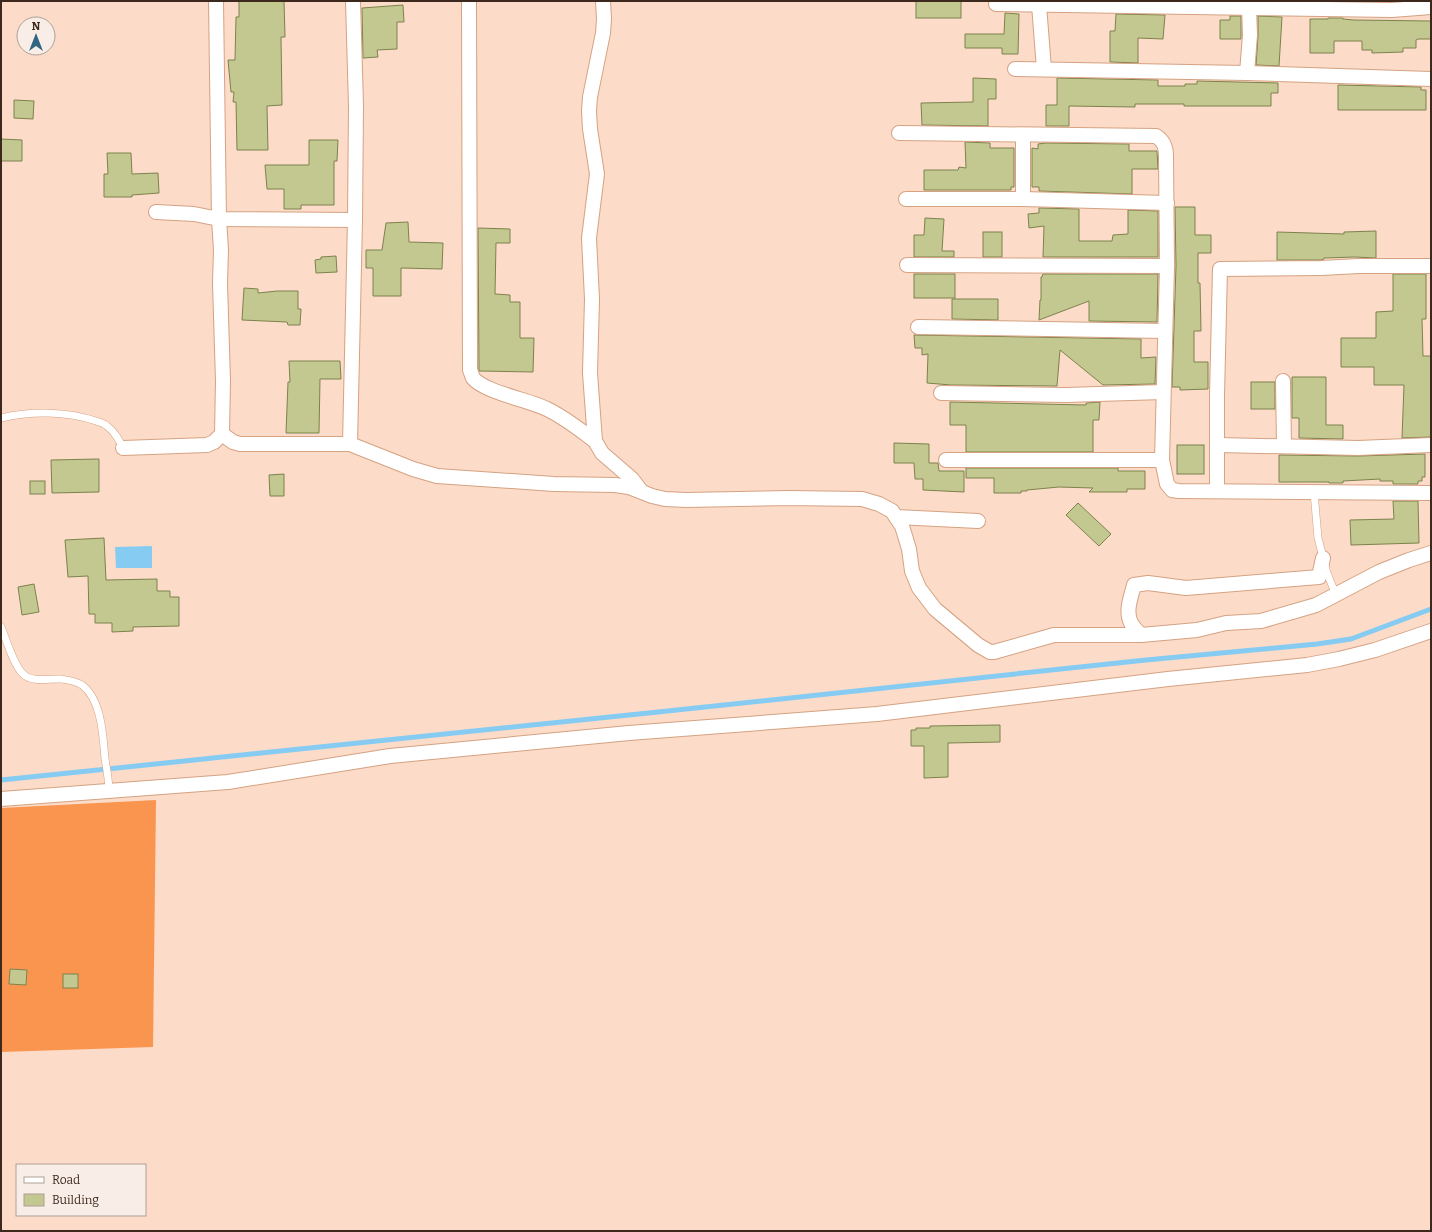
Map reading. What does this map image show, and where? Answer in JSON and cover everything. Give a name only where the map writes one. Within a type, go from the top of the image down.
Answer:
[{"type":"street","points":[[123,448],[207,445],[214,442],[222,434],[223,381],[216,1]]},
{"type":"street","points":[[350,444],[356,106],[353,1]]},
{"type":"street","points":[[469,1],[470,370],[473,378],[484,386],[494,391],[524,399],[546,408],[568,420],[595,441],[602,453],[632,479],[641,491]]},
{"type":"street","points":[[595,441],[590,373],[592,299],[588,238],[597,174],[590,129],[589,111],[590,97],[603,33],[603,1]]},
{"type":"street","points":[[996,4],[1392,10],[1431,7]]},
{"type":"street","points":[[1039,5],[1044,69]]},
{"type":"street","points":[[1247,73],[1250,35],[1249,7]]},
{"type":"street","points":[[1015,69],[1247,73],[1431,79]]},
{"type":"street","points":[[899,133],[1156,136],[1161,139],[1166,149],[1167,203],[1167,266],[1162,460],[1167,484],[1172,490],[1431,493]]},
{"type":"street","points":[[1022,199],[1023,135]]},
{"type":"street","points":[[906,199],[1022,199],[1167,203]]},
{"type":"street","points":[[156,212],[194,214],[219,219],[355,220]]},
{"type":"street","points":[[907,265],[1167,266]]},
{"type":"street","points":[[1217,491],[1217,395],[1220,270],[1360,266],[1431,266]]},
{"type":"street","points":[[918,327],[1165,331]]},
{"type":"street","points":[[1282,382],[1284,446]]},
{"type":"street","points":[[941,393],[1066,395],[1163,392]]},
{"type":"street","points":[[222,434],[233,442],[240,444],[350,444],[412,469],[438,476],[554,484],[615,485],[629,487],[652,496],[665,499],[862,499],[879,504],[892,511],[902,526],[909,549],[912,571],[919,588],[935,609],[978,645],[990,652],[998,652],[1054,635],[1141,635],[1197,630],[1226,623],[1261,621],[1316,605],[1379,572],[1431,553]]},
{"type":"street","points":[[1218,445],[1358,448],[1431,445]]},
{"type":"street","points":[[946,460],[1162,460]]},
{"type":"street","points":[[896,517],[978,521]]},
{"type":"street","points":[[1141,635],[1131,623],[1129,614],[1130,600],[1134,585],[1148,583],[1186,588],[1319,577],[1323,558]]},
{"type":"street","points":[[1,799],[108,787],[228,782],[390,756],[629,733],[878,714],[1160,680],[1307,665],[1375,650],[1431,631]]},
{"type":"lane","points":[[1,418],[49,412],[87,418],[106,425],[116,435],[123,448]]},
{"type":"lane","points":[[1314,492],[1318,538],[1327,573],[1336,595]]},
{"type":"lane","points":[[1,627],[18,667],[23,674],[34,679],[69,680],[82,686],[88,692],[101,719],[104,735],[108,787]]},
{"type":"shaded area","points":[[156,800],[153,1047],[1,1052],[1,808]]},
{"type":"water","points":[[152,546],[152,568],[116,568],[115,547]]},
{"type":"building","points":[[239,1],[284,1],[285,37],[281,37],[282,105],[267,106],[268,150],[237,150],[236,102],[233,102],[234,92],[231,92],[228,60],[235,60],[236,17],[239,17]]},
{"type":"building","points":[[916,1],[961,1],[961,18],[916,18]]},
{"type":"building","points":[[403,5],[404,22],[397,22],[397,49],[377,50],[378,57],[363,58],[362,8]]},
{"type":"building","points":[[1005,13],[1019,14],[1018,54],[1002,54],[1002,48],[965,48],[965,34],[1004,34]]},
{"type":"building","points":[[1116,14],[1165,15],[1163,39],[1138,38],[1138,63],[1110,62],[1110,31],[1115,31]]},
{"type":"building","points":[[1230,16],[1241,16],[1241,39],[1220,39],[1220,20],[1230,20]]},
{"type":"building","points":[[1258,16],[1282,17],[1279,66],[1256,65]]},
{"type":"building","points":[[1328,18],[1354,20],[1431,21],[1431,39],[1418,39],[1416,40],[1416,48],[1403,48],[1403,52],[1372,53],[1372,50],[1362,50],[1362,41],[1334,41],[1334,53],[1310,53],[1310,19]]},
{"type":"building","points":[[973,78],[996,79],[996,99],[988,99],[988,126],[922,125],[921,103],[973,102]]},
{"type":"building","points":[[1057,78],[1158,80],[1158,86],[1185,86],[1185,84],[1197,84],[1197,81],[1278,83],[1278,93],[1271,93],[1271,106],[1184,106],[1184,104],[1135,104],[1135,107],[1069,106],[1069,126],[1046,126],[1046,105],[1057,105]]},
{"type":"building","points":[[1338,85],[1421,87],[1421,90],[1426,90],[1426,110],[1338,110]]},
{"type":"building","points":[[14,100],[34,101],[33,119],[14,118]]},
{"type":"building","points":[[1,139],[22,140],[22,161],[1,161]]},
{"type":"building","points":[[309,140],[338,140],[337,161],[334,161],[334,205],[301,205],[301,209],[284,209],[284,189],[267,189],[265,165],[309,165]]},
{"type":"building","points":[[965,142],[990,143],[990,148],[1014,148],[1014,187],[1011,187],[1011,190],[924,190],[924,170],[958,170],[959,167],[966,168]]},
{"type":"building","points":[[1038,144],[1129,144],[1129,151],[1157,151],[1158,169],[1132,169],[1132,194],[1039,191],[1039,187],[1032,187],[1032,148],[1038,149]]},
{"type":"building","points":[[107,153],[131,153],[132,174],[158,173],[159,193],[132,195],[132,197],[104,197],[104,174],[108,174]]},
{"type":"building","points":[[1175,207],[1195,207],[1195,235],[1211,235],[1211,253],[1198,253],[1201,331],[1194,331],[1194,362],[1208,362],[1208,389],[1180,390],[1180,387],[1172,387],[1176,266]]},
{"type":"building","points":[[1039,208],[1079,209],[1079,241],[1112,241],[1113,235],[1128,234],[1128,210],[1158,211],[1158,257],[1043,257],[1044,226],[1029,228],[1028,214],[1039,213]]},
{"type":"building","points":[[925,218],[944,219],[942,251],[954,251],[954,257],[914,257],[914,235],[924,235]]},
{"type":"building","points":[[408,222],[409,242],[443,243],[442,269],[401,268],[401,296],[373,296],[373,268],[366,268],[366,250],[382,250],[386,223]]},
{"type":"building","points":[[478,228],[510,229],[510,243],[496,243],[495,294],[510,295],[510,302],[520,302],[520,338],[534,338],[533,372],[479,371]]},
{"type":"building","points":[[1376,231],[1376,258],[1355,257],[1324,258],[1321,260],[1277,260],[1277,232],[1344,234],[1344,232]]},
{"type":"building","points":[[983,232],[1002,232],[1002,257],[983,257]]},
{"type":"building","points":[[336,256],[337,272],[316,273],[315,260],[321,259],[321,257]]},
{"type":"building","points":[[914,274],[955,274],[955,298],[914,298]]},
{"type":"building","points":[[1043,274],[1158,274],[1157,322],[1089,321],[1089,301],[1039,320],[1041,277]]},
{"type":"building","points":[[1393,274],[1426,274],[1426,319],[1422,319],[1423,356],[1431,356],[1431,437],[1402,438],[1404,385],[1374,385],[1374,367],[1341,367],[1341,338],[1376,338],[1376,312],[1393,311]]},
{"type":"building","points":[[244,288],[258,289],[258,293],[298,291],[298,309],[301,309],[300,325],[288,325],[287,322],[242,320]]},
{"type":"building","points":[[952,299],[998,299],[998,320],[952,319]]},
{"type":"building","points":[[914,335],[1141,339],[1141,358],[1156,357],[1155,384],[1103,385],[1060,350],[1057,386],[951,385],[927,383],[928,354],[922,355],[922,348],[915,348]]},
{"type":"building","points":[[289,361],[340,361],[341,379],[320,379],[319,433],[286,433],[288,382],[290,382]]},
{"type":"building","points":[[1292,377],[1326,377],[1326,425],[1343,425],[1343,439],[1299,438],[1299,418],[1292,418]]},
{"type":"building","points":[[1251,382],[1275,382],[1275,409],[1251,409]]},
{"type":"building","points":[[950,402],[1086,405],[1086,403],[1100,402],[1099,420],[1093,420],[1093,452],[966,452],[966,425],[950,425]]},
{"type":"building","points":[[894,443],[929,444],[929,463],[938,463],[939,471],[964,471],[964,492],[923,490],[923,479],[915,479],[914,463],[894,463]]},
{"type":"building","points":[[1177,445],[1204,445],[1204,474],[1177,474]]},
{"type":"building","points":[[1425,454],[1425,477],[1422,477],[1422,481],[1418,481],[1418,484],[1393,484],[1393,481],[1380,481],[1380,479],[1343,481],[1343,483],[1279,482],[1279,455],[1358,456]]},
{"type":"building","points":[[99,459],[99,492],[52,493],[51,460]]},
{"type":"building","points":[[966,468],[1118,468],[1118,471],[1145,471],[1145,489],[1127,489],[1127,492],[1089,492],[1093,488],[1059,487],[1027,490],[1021,491],[1021,493],[994,493],[994,478],[966,478]]},
{"type":"building","points":[[284,474],[284,496],[270,496],[269,475]]},
{"type":"building","points":[[30,481],[45,481],[45,494],[30,494]]},
{"type":"building","points":[[1393,501],[1418,501],[1419,543],[1351,545],[1350,520],[1394,519]]},
{"type":"building","points":[[1078,503],[1111,534],[1099,546],[1066,515]]},
{"type":"building","points":[[104,538],[106,580],[157,579],[157,591],[170,591],[170,597],[179,597],[179,626],[133,627],[133,631],[112,632],[112,623],[95,623],[95,614],[89,614],[88,576],[68,577],[65,540]]},
{"type":"building","points":[[34,584],[39,612],[22,615],[18,587]]},
{"type":"building","points":[[1000,725],[1000,742],[948,743],[948,777],[924,778],[924,746],[911,746],[911,730],[916,730],[916,728],[930,728],[930,726]]},
{"type":"building","points":[[10,969],[27,970],[26,985],[9,984]]},
{"type":"building","points":[[63,974],[78,974],[78,988],[63,988]]},
{"type":"waterway","points":[[1,780],[1146,660],[1317,644],[1351,639],[1431,609]]}]
